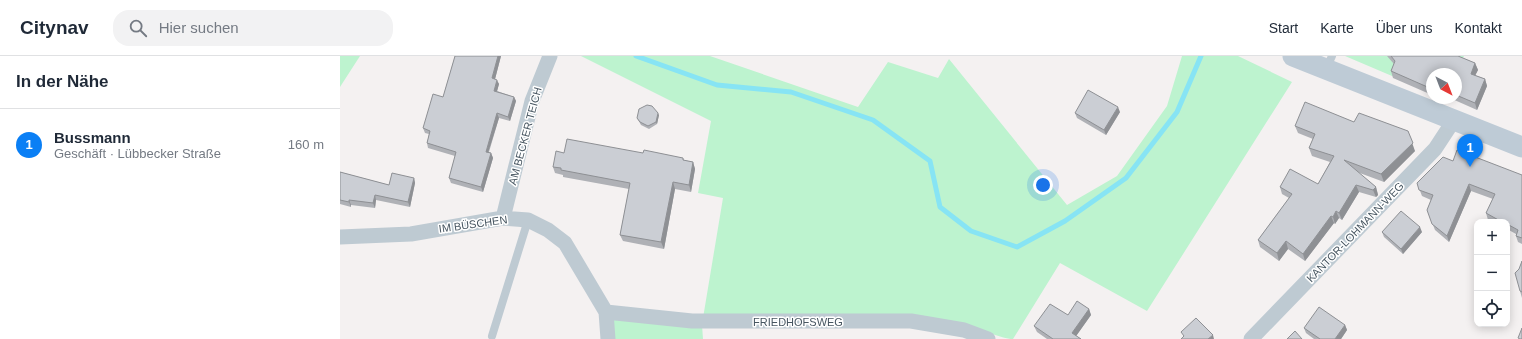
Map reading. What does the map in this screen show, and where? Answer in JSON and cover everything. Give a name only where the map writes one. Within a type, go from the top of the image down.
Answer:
[{"type":"main road","points":[[1293,56],[1329,63],[1454,120],[1522,147]]},
{"type":"street","name":"AM BECKER TEICH","points":[[503,218],[532,101],[550,56]]},
{"type":"street","name":"KANTOR-LOHMANN-WEG","points":[[1251,339],[1435,150],[1454,120]]},
{"type":"street","name":"IM BÜSCHEN","points":[[340,237],[411,234],[503,218],[528,220],[548,230],[565,243],[606,312],[608,339]]},
{"type":"street","name":"FRIEDHOFSWEG","points":[[606,312],[692,321],[911,321],[964,330],[988,339]]},
{"type":"lane","points":[[492,336],[528,220]]},
{"type":"green space","points":[[340,56],[360,56],[340,87]]},
{"type":"green space","points":[[581,56],[710,56],[858,107],[888,62],[938,78],[949,59],[1067,205],[1117,176],[1167,106],[1182,56],[1238,56],[1292,82],[1147,311],[1060,263],[1013,339],[1008,339],[965,325],[702,325],[703,339],[612,339],[610,314],[702,324],[723,198],[698,193],[711,121]]},
{"type":"green space","points":[[1345,56],[1464,56],[1458,68],[1426,68],[1426,90]]},
{"type":"building","points":[[455,56],[498,56],[492,78],[497,80],[494,91],[514,97],[508,117],[497,113],[486,152],[491,153],[481,187],[449,178],[456,152],[427,143],[430,131],[423,128],[433,94],[443,97]]},
{"type":"building","points":[[1391,56],[1458,56],[1475,63],[1471,74],[1485,79],[1475,103],[1462,98],[1462,68],[1426,68],[1426,86],[1391,71],[1395,61]]},
{"type":"building","points":[[1088,90],[1118,107],[1104,130],[1075,113]]},
{"type":"building","points":[[1305,102],[1354,122],[1359,113],[1408,131],[1413,143],[1381,174],[1344,160],[1376,187],[1373,190],[1356,185],[1339,213],[1336,211],[1333,217],[1331,216],[1303,254],[1286,241],[1277,253],[1258,240],[1292,194],[1280,187],[1290,169],[1318,184],[1334,156],[1309,148],[1315,134],[1295,126]]},
{"type":"building","points":[[647,105],[652,106],[658,113],[656,122],[648,126],[640,122],[637,118],[639,109]]},
{"type":"building","points":[[567,139],[643,153],[644,150],[683,158],[683,160],[693,162],[689,185],[673,182],[661,242],[620,235],[630,183],[561,170],[561,168],[553,167],[556,151],[564,153]]},
{"type":"building","points":[[1457,150],[1522,175],[1522,238],[1516,236],[1518,230],[1510,226],[1510,219],[1497,219],[1486,213],[1495,194],[1469,184],[1447,236],[1432,224],[1427,210],[1433,195],[1419,190],[1417,183],[1443,157],[1453,161]]},
{"type":"building","points":[[340,172],[389,185],[392,173],[414,178],[408,202],[375,195],[373,203],[340,200]]},
{"type":"building","points":[[1401,211],[1420,227],[1401,249],[1382,232]]},
{"type":"building","points":[[1522,261],[1522,292],[1520,291],[1515,273],[1519,269]]},
{"type":"building","points":[[1077,301],[1089,309],[1072,333],[1081,339],[1053,339],[1034,326],[1050,304],[1068,315]]},
{"type":"building","points":[[1319,307],[1345,325],[1335,339],[1320,339],[1304,328]]},
{"type":"building","points":[[1196,318],[1213,335],[1208,339],[1181,339],[1184,336],[1181,332]]},
{"type":"building","points":[[1522,328],[1522,339],[1520,339],[1518,338]]},
{"type":"building","points":[[1295,331],[1302,339],[1287,339]]},
{"type":"waterway","points":[[636,56],[717,85],[791,92],[873,120],[930,161],[940,207],[971,231],[1017,247],[1065,221],[1126,178],[1177,112],[1201,56]]},
{"type":"place","name":"Bussmann","points":[[1470,167]]}]
